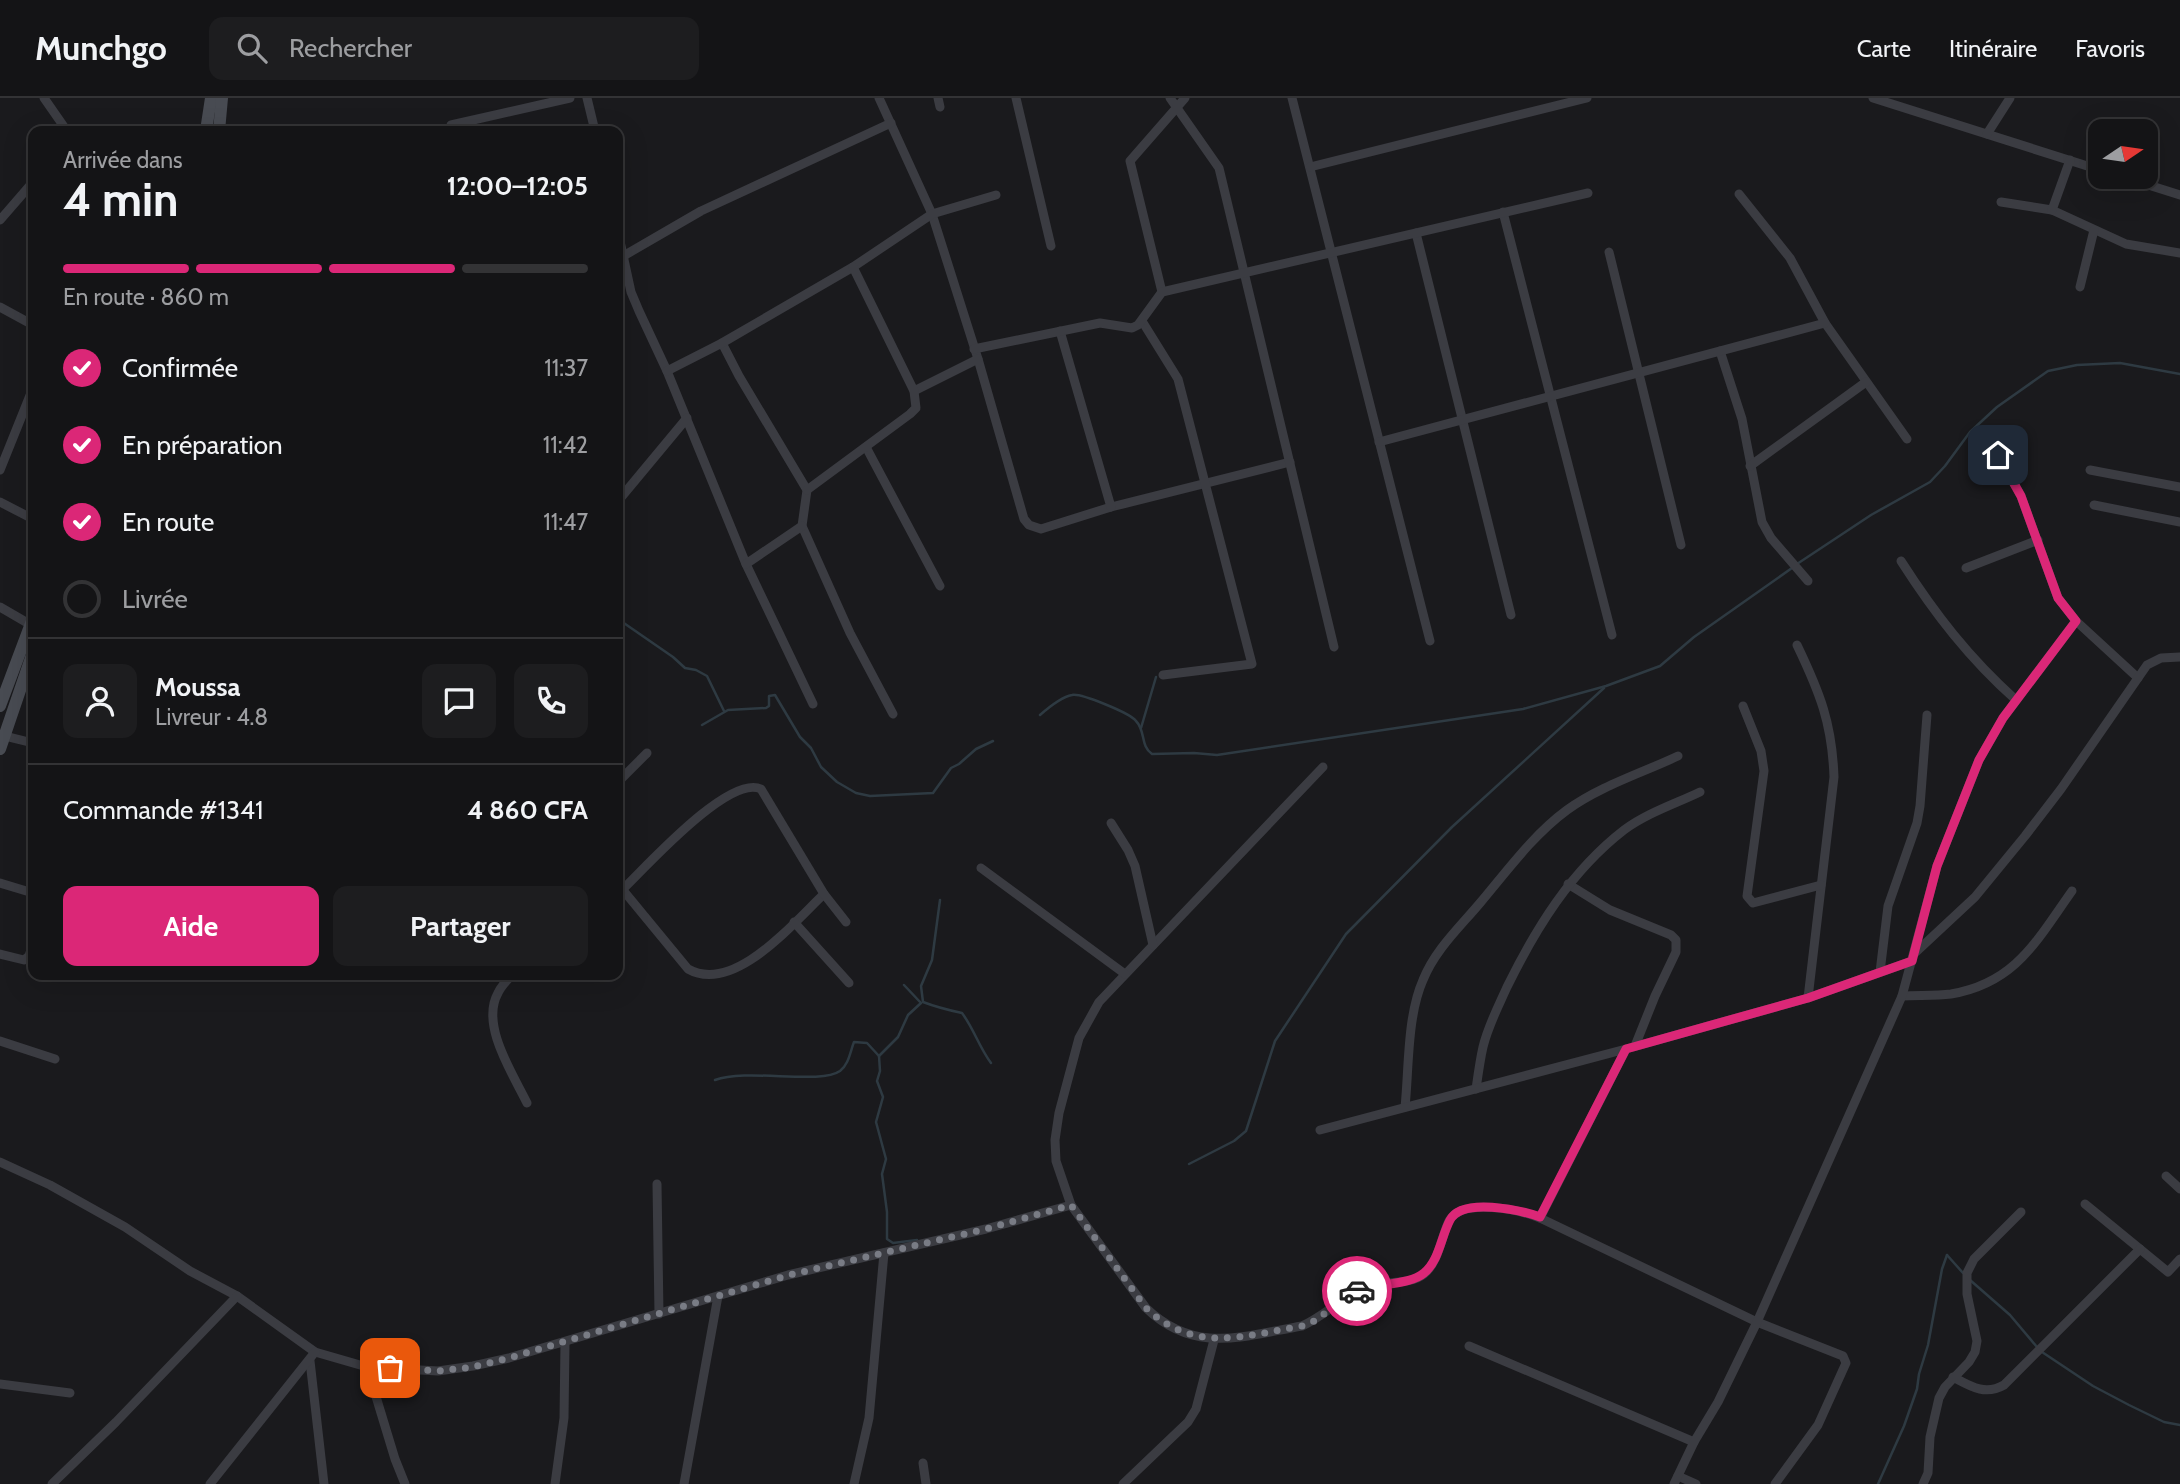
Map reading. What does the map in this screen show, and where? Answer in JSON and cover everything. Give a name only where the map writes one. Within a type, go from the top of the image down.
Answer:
[{"type":"main road","points":[[207,126],[211,98]]},
{"type":"main road","points":[[219,126],[222,98]]},
{"type":"main road","points":[[1,703],[28,632]]},
{"type":"main road","points":[[0,749],[2,735],[28,665]]},
{"type":"street","points":[[44,98],[64,126]]},
{"type":"street","points":[[451,125],[570,98]]},
{"type":"street","points":[[587,98],[594,126]]},
{"type":"street","points":[[882,98],[891,124],[933,214]]},
{"type":"street","points":[[882,98],[933,214],[1028,525],[1041,529],[1111,507],[1290,462]]},
{"type":"street","points":[[1016,98],[1051,246]]},
{"type":"street","points":[[1170,98],[1219,168],[1334,647]]},
{"type":"street","points":[[1163,292],[1130,161],[1185,98]]},
{"type":"street","points":[[1292,98],[1430,641]]},
{"type":"street","points":[[1310,167],[1587,98]]},
{"type":"street","points":[[1873,98],[2088,166]]},
{"type":"street","points":[[1987,134],[2010,98]]},
{"type":"street","points":[[623,255],[701,211],[891,124]]},
{"type":"street","points":[[2052,210],[2070,160]]},
{"type":"street","points":[[0,220],[28,188]]},
{"type":"street","points":[[2158,188],[2180,195]]},
{"type":"street","points":[[974,349],[1108,322],[1132,328],[1142,321],[1163,292],[1588,192]]},
{"type":"street","points":[[1739,194],[1790,258],[1825,323],[1907,439]]},
{"type":"street","points":[[667,371],[722,344],[853,267],[933,214],[996,195]]},
{"type":"street","points":[[2001,202],[2052,210],[2126,244],[2180,253]]},
{"type":"street","points":[[1503,212],[1612,635]]},
{"type":"street","points":[[2080,287],[2094,230]]},
{"type":"street","points":[[1416,233],[1511,615]]},
{"type":"street","points":[[1609,252],[1681,545]]},
{"type":"street","points":[[623,267],[631,292],[687,418],[746,564],[813,704]]},
{"type":"street","points":[[807,490],[916,408],[914,391],[853,267]]},
{"type":"street","points":[[0,307],[28,320]]},
{"type":"street","points":[[1142,321],[1178,379],[1252,664],[1163,675]]},
{"type":"street","points":[[1379,442],[1825,323]]},
{"type":"street","points":[[1060,331],[1111,507]]},
{"type":"street","points":[[722,344],[738,376],[807,490],[802,526],[845,625],[894,714]]},
{"type":"street","points":[[1720,351],[1742,419],[1762,522],[1771,538],[1808,581]]},
{"type":"street","points":[[914,391],[978,359]]},
{"type":"street","points":[[1750,466],[1866,382]]},
{"type":"street","points":[[0,470],[28,400]]},
{"type":"street","points":[[623,495],[687,418]]},
{"type":"street","points":[[1985,432],[2021,496],[2058,598],[2076,621],[2138,678]]},
{"type":"street","points":[[866,447],[940,586]]},
{"type":"street","points":[[2090,470],[2180,487]]},
{"type":"street","points":[[0,502],[28,516]]},
{"type":"street","points":[[2094,505],[2180,522]]},
{"type":"street","points":[[746,564],[802,526]]},
{"type":"street","points":[[1966,568],[2038,540]]},
{"type":"street","points":[[1901,561],[1936,614],[1985,672],[2017,700]]},
{"type":"street","points":[[0,607],[28,620]]},
{"type":"street","points":[[1696,1484],[1676,1480],[1757,1322],[1902,996],[1937,866],[1952,823],[1990,739],[2076,621]]},
{"type":"street","points":[[1797,645],[1818,690],[1833,745],[1834,777],[1808,998]]},
{"type":"street","points":[[1320,1130],[1808,998],[1914,957],[1976,897],[2061,789],[2138,678],[2154,660],[2180,657]]},
{"type":"street","points":[[1743,706],[1761,751],[1765,771],[1747,896],[1753,903],[1821,885]]},
{"type":"street","points":[[1880,972],[1888,906],[1917,823],[1927,715]]},
{"type":"street","points":[[2,735],[28,742]]},
{"type":"street","points":[[623,777],[647,754]]},
{"type":"street","points":[[1405,1107],[1414,1012],[1422,982],[1434,958],[1457,928],[1519,856],[1567,810],[1588,797],[1678,757]]},
{"type":"street","points":[[1323,767],[1125,974],[1087,1019],[1079,1038],[1059,1113],[1055,1140],[1056,1161],[1071,1205],[1146,1308],[1172,1328],[1214,1340],[1302,1326],[1370,1285],[1414,1279],[1433,1264],[1451,1218],[1458,1210],[1507,1208],[1540,1217],[1757,1322],[1846,1359],[1818,1425],[1775,1484]]},
{"type":"street","points":[[623,884],[697,817],[728,796],[755,786],[761,789],[824,894],[846,922]]},
{"type":"street","points":[[1476,1089],[1484,1046],[1494,1015],[1518,964],[1568,884],[1623,832],[1643,817],[1700,792]]},
{"type":"street","points":[[1111,823],[1135,866],[1153,945]]},
{"type":"street","points":[[981,868],[1125,974]]},
{"type":"street","points":[[0,883],[28,891]]},
{"type":"street","points":[[1540,1217],[1630,1048],[1676,952],[1676,940],[1671,935],[1611,910],[1568,884]]},
{"type":"street","points":[[623,891],[688,969],[697,974],[720,974],[744,965],[824,894]]},
{"type":"street","points":[[1902,996],[1965,991],[2003,975],[2028,954],[2071,891]]},
{"type":"street","points":[[794,922],[849,983]]},
{"type":"street","points":[[0,954],[24,960],[28,957]]},
{"type":"street","points":[[508,980],[497,993],[492,1010],[494,1027],[527,1103]]},
{"type":"street","points":[[0,1041],[55,1059]]},
{"type":"street","points":[[0,1162],[50,1185],[125,1227],[190,1271],[237,1296],[313,1357],[367,1367],[438,1371],[473,1367],[565,1343],[789,1275],[986,1229],[1071,1205]]},
{"type":"street","points":[[2165,1176],[2180,1189]]},
{"type":"street","points":[[657,1184],[659,1314]]},
{"type":"street","points":[[2085,1204],[2168,1272],[2180,1259]]},
{"type":"street","points":[[1923,1484],[1928,1473],[1934,1411],[1945,1387],[1975,1352],[1977,1341],[1966,1283],[1970,1265],[2021,1212]]},
{"type":"street","points":[[1953,1377],[1975,1388],[1997,1389],[2004,1385],[2140,1249]]},
{"type":"street","points":[[855,1484],[869,1418],[884,1253]]},
{"type":"street","points":[[52,1484],[116,1422],[237,1296]]},
{"type":"street","points":[[684,1484],[718,1296]]},
{"type":"street","points":[[1123,1484],[1188,1422],[1196,1409],[1214,1340]]},
{"type":"street","points":[[555,1484],[564,1418],[565,1343]]},
{"type":"street","points":[[1469,1346],[1694,1442]]},
{"type":"street","points":[[210,1484],[313,1357]]},
{"type":"street","points":[[313,1357],[324,1484]]},
{"type":"street","points":[[367,1367],[405,1484]]},
{"type":"street","points":[[0,1384],[70,1393]]},
{"type":"street","points":[[923,1463],[926,1484]]},
{"type":"waterway","points":[[1797,564],[1871,515],[1930,482],[1970,432],[1997,407],[2048,371],[2077,365],[2120,363],[2180,374]]},
{"type":"waterway","points":[[1040,715],[1063,698],[1077,695],[1105,704],[1136,721],[1146,747],[1152,754],[1217,755],[1523,709],[1606,686],[1660,666],[1694,637],[1792,568]]},
{"type":"waterway","points":[[623,622],[685,668],[707,676],[724,711]]},
{"type":"waterway","points":[[1141,728],[1156,677]]},
{"type":"waterway","points":[[1189,1164],[1234,1141],[1246,1131],[1275,1041],[1346,934],[1452,827],[1604,688]]},
{"type":"waterway","points":[[702,725],[728,710],[766,708],[769,706],[769,696],[775,695],[821,767],[837,782],[856,793],[870,796],[933,793],[951,768],[976,749],[993,741]]},
{"type":"waterway","points":[[940,900],[932,960],[921,986],[923,1002],[962,1013],[991,1063]]},
{"type":"waterway","points":[[879,1056],[898,1037],[908,1015],[921,1003],[904,985]]},
{"type":"waterway","points":[[715,1080],[745,1076],[830,1075],[840,1071],[845,1065],[854,1042],[867,1043],[879,1056],[880,1071],[877,1081],[883,1097],[876,1122],[886,1159],[882,1174],[887,1239],[893,1243],[917,1240]]},
{"type":"waterway","points":[[1947,1255],[1963,1273]]},
{"type":"waterway","points":[[1878,1484],[1917,1389],[1947,1255]]},
{"type":"waterway","points":[[1970,1280],[2010,1315],[2037,1347]]},
{"type":"waterway","points":[[2042,1352],[2093,1386],[2164,1422],[2180,1425]]},
{"type":"way so far","points":[[390,1368],[438,1371],[473,1367],[565,1343],[789,1275],[986,1229],[1071,1205],[1146,1308],[1172,1328],[1191,1335],[1214,1340],[1302,1326],[1314,1321],[1357,1291]]},
{"type":"route","points":[[1357,1291],[1370,1285],[1414,1279],[1424,1273],[1433,1264],[1451,1218],[1458,1210],[1507,1208],[1540,1217],[1626,1049],[1808,998],[1912,961],[1937,866],[1979,760],[2003,718],[2076,621],[2058,598],[2050,581],[2021,496],[1998,455]]}]
